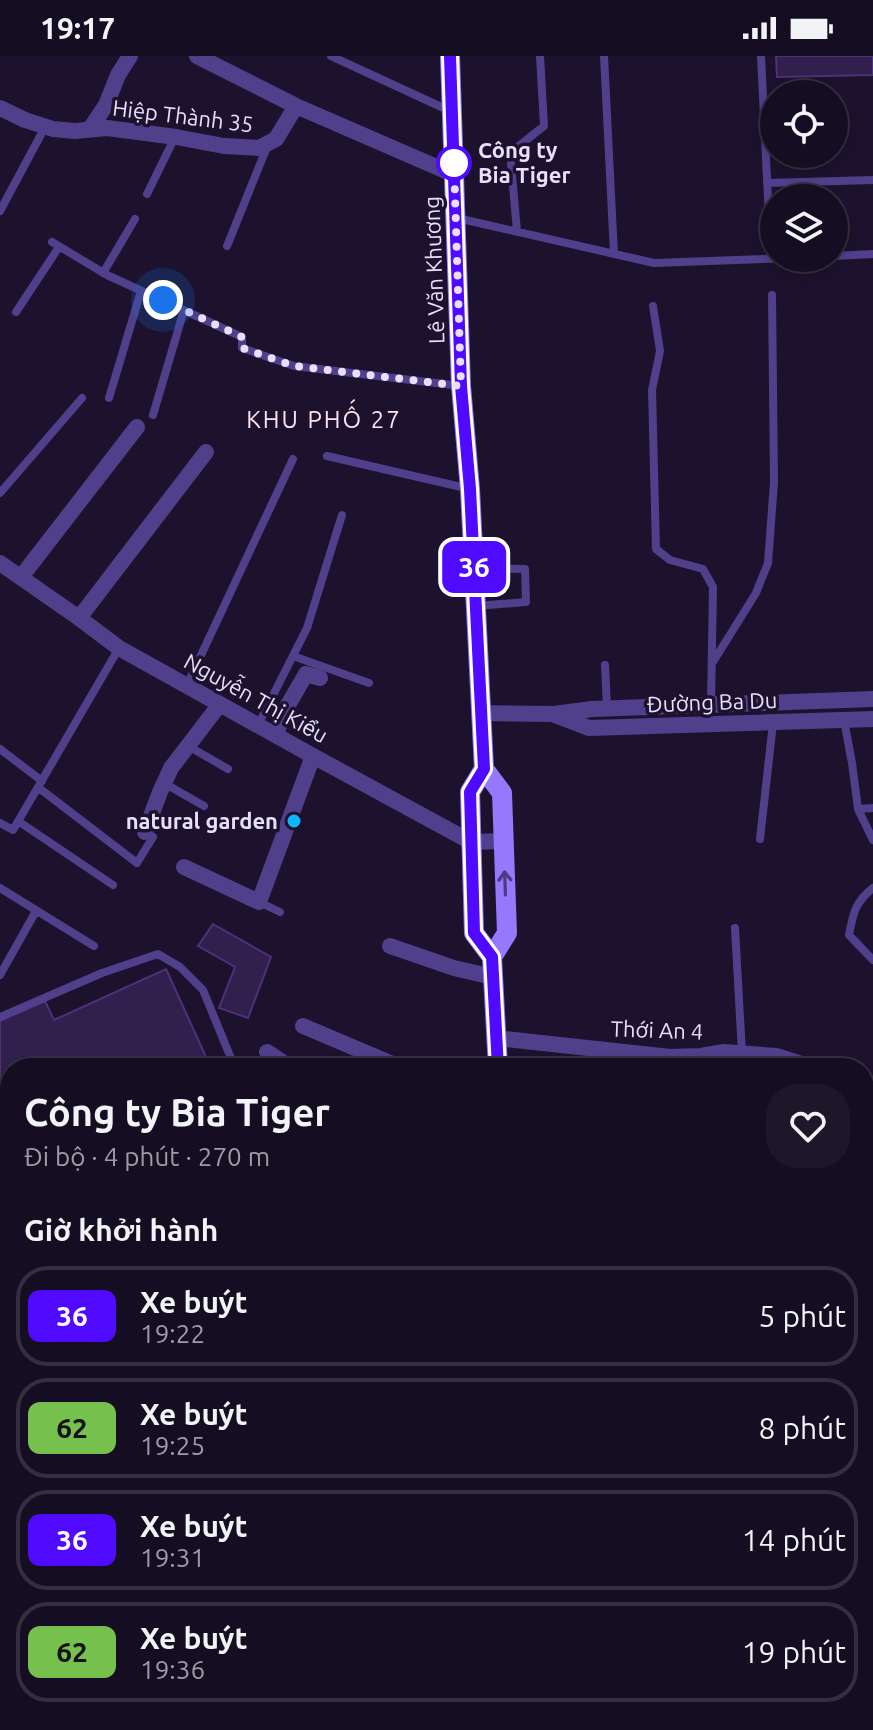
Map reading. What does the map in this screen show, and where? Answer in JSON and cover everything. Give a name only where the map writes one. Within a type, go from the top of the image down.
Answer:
[{"type":"main road","name":"Lê Văn Khương","points":[[450,56],[461,386],[470,489],[480,713],[484,769],[502,793],[507,933],[492,967]]},
{"type":"main road","name":"Lê Văn Khương","points":[[484,769],[470,792],[474,933],[492,967],[497,1058]]},
{"type":"street","points":[[90,129],[106,105],[118,75],[130,56]]},
{"type":"street","name":"Hiệp Thành 35","points":[[197,56],[296,106],[455,175]]},
{"type":"street","name":"Hiệp Thành 35","points":[[0,108],[45,127],[64,130],[107,128],[224,146],[259,148],[276,139],[296,106]]},
{"type":"street","points":[[21,577],[137,427]]},
{"type":"street","points":[[79,618],[206,452]]},
{"type":"street","name":"Nguyễn Thị Kiểu","points":[[0,563],[119,648],[471,842]]},
{"type":"street","points":[[275,735],[306,674],[320,678]]},
{"type":"street","name":"Đường Ba Du","points":[[480,713],[554,714],[711,704],[873,699]]},
{"type":"street","points":[[838,700],[844,719]]},
{"type":"street","points":[[145,832],[163,782],[220,704]]},
{"type":"street","name":"Đường Ba Du","points":[[554,714],[589,728],[873,719]]},
{"type":"street","points":[[184,867],[259,902],[313,756]]},
{"type":"street","points":[[471,842],[504,841]]},
{"type":"street","points":[[390,946],[454,968],[492,967]]},
{"type":"street","points":[[303,1026],[378,1058]]},
{"type":"street","name":"Thới An 4","points":[[496,1038],[670,1057],[724,1052],[782,1058]]},
{"type":"street","points":[[267,1052],[276,1058]]},
{"type":"lane","points":[[331,56],[452,112]]},
{"type":"lane","points":[[517,231],[510,153],[544,126],[540,56]]},
{"type":"lane","points":[[604,56],[614,254]]},
{"type":"lane","points":[[761,56],[767,183],[873,180]]},
{"type":"lane","points":[[0,211],[45,127]]},
{"type":"lane","points":[[147,194],[176,137]]},
{"type":"lane","points":[[227,246],[269,143]]},
{"type":"lane","points":[[456,217],[654,263],[760,259]]},
{"type":"lane","points":[[103,273],[135,219]]},
{"type":"lane","points":[[16,312],[56,244],[103,273],[242,337],[242,348],[294,366],[461,386]]},
{"type":"lane","points":[[848,255],[873,254]]},
{"type":"lane","points":[[109,398],[141,291]]},
{"type":"lane","points":[[713,663],[756,593],[768,563],[774,482],[772,295]]},
{"type":"lane","points":[[653,306],[660,351],[652,390],[656,549],[670,560],[703,569],[713,587],[711,704]]},
{"type":"lane","points":[[153,415],[184,310]]},
{"type":"lane","points":[[0,493],[82,398]]},
{"type":"lane","points":[[327,456],[470,489]]},
{"type":"lane","points":[[187,685],[293,459]]},
{"type":"lane","points":[[258,725],[307,628],[342,515]]},
{"type":"lane","points":[[474,568],[525,569],[526,602],[475,606]]},
{"type":"lane","points":[[0,823],[13,830],[119,648]]},
{"type":"lane","points":[[293,656],[369,683]]},
{"type":"lane","points":[[605,665],[607,709]]},
{"type":"lane","points":[[844,719],[858,809],[869,822],[873,840]]},
{"type":"lane","points":[[760,839],[773,722]]},
{"type":"lane","points":[[187,746],[228,769]]},
{"type":"lane","points":[[0,749],[137,863],[153,837],[145,832]]},
{"type":"lane","points":[[163,782],[204,806]]},
{"type":"lane","points":[[858,809],[873,808]]},
{"type":"lane","points":[[18,821],[113,885]]},
{"type":"lane","points":[[0,888],[94,946]]},
{"type":"lane","points":[[873,888],[855,907],[849,935],[873,960]]},
{"type":"lane","points":[[259,902],[280,912]]},
{"type":"lane","points":[[0,975],[36,911]]},
{"type":"lane","points":[[735,928],[742,1054]]},
{"type":"lane","points":[[0,1017],[102,973],[158,954],[180,967],[203,990],[231,1058]]},
{"type":"building","points":[[776,56],[873,56],[873,75],[777,77]]},
{"type":"building","points":[[213,924],[271,957],[248,1018],[219,1008],[235,967],[198,946]]},
{"type":"building","points":[[166,969],[206,1058],[0,1058],[0,1021],[45,1001],[54,1020]]},
{"type":"bus line","name":"36","points":[[450,56],[461,386],[470,489],[484,769],[470,792],[474,933],[492,957],[497,1058]]},
{"type":"place","name":"Công ty Bia Tiger","points":[[454,163]]},
{"type":"place","name":"natural garden","points":[[294,821]]},
{"type":"district","name":"KHU PHỐ 27","points":[[324,420]]},
{"type":"route","points":[[163,300],[242,337],[242,348],[294,366],[461,386],[454,163]]}]
